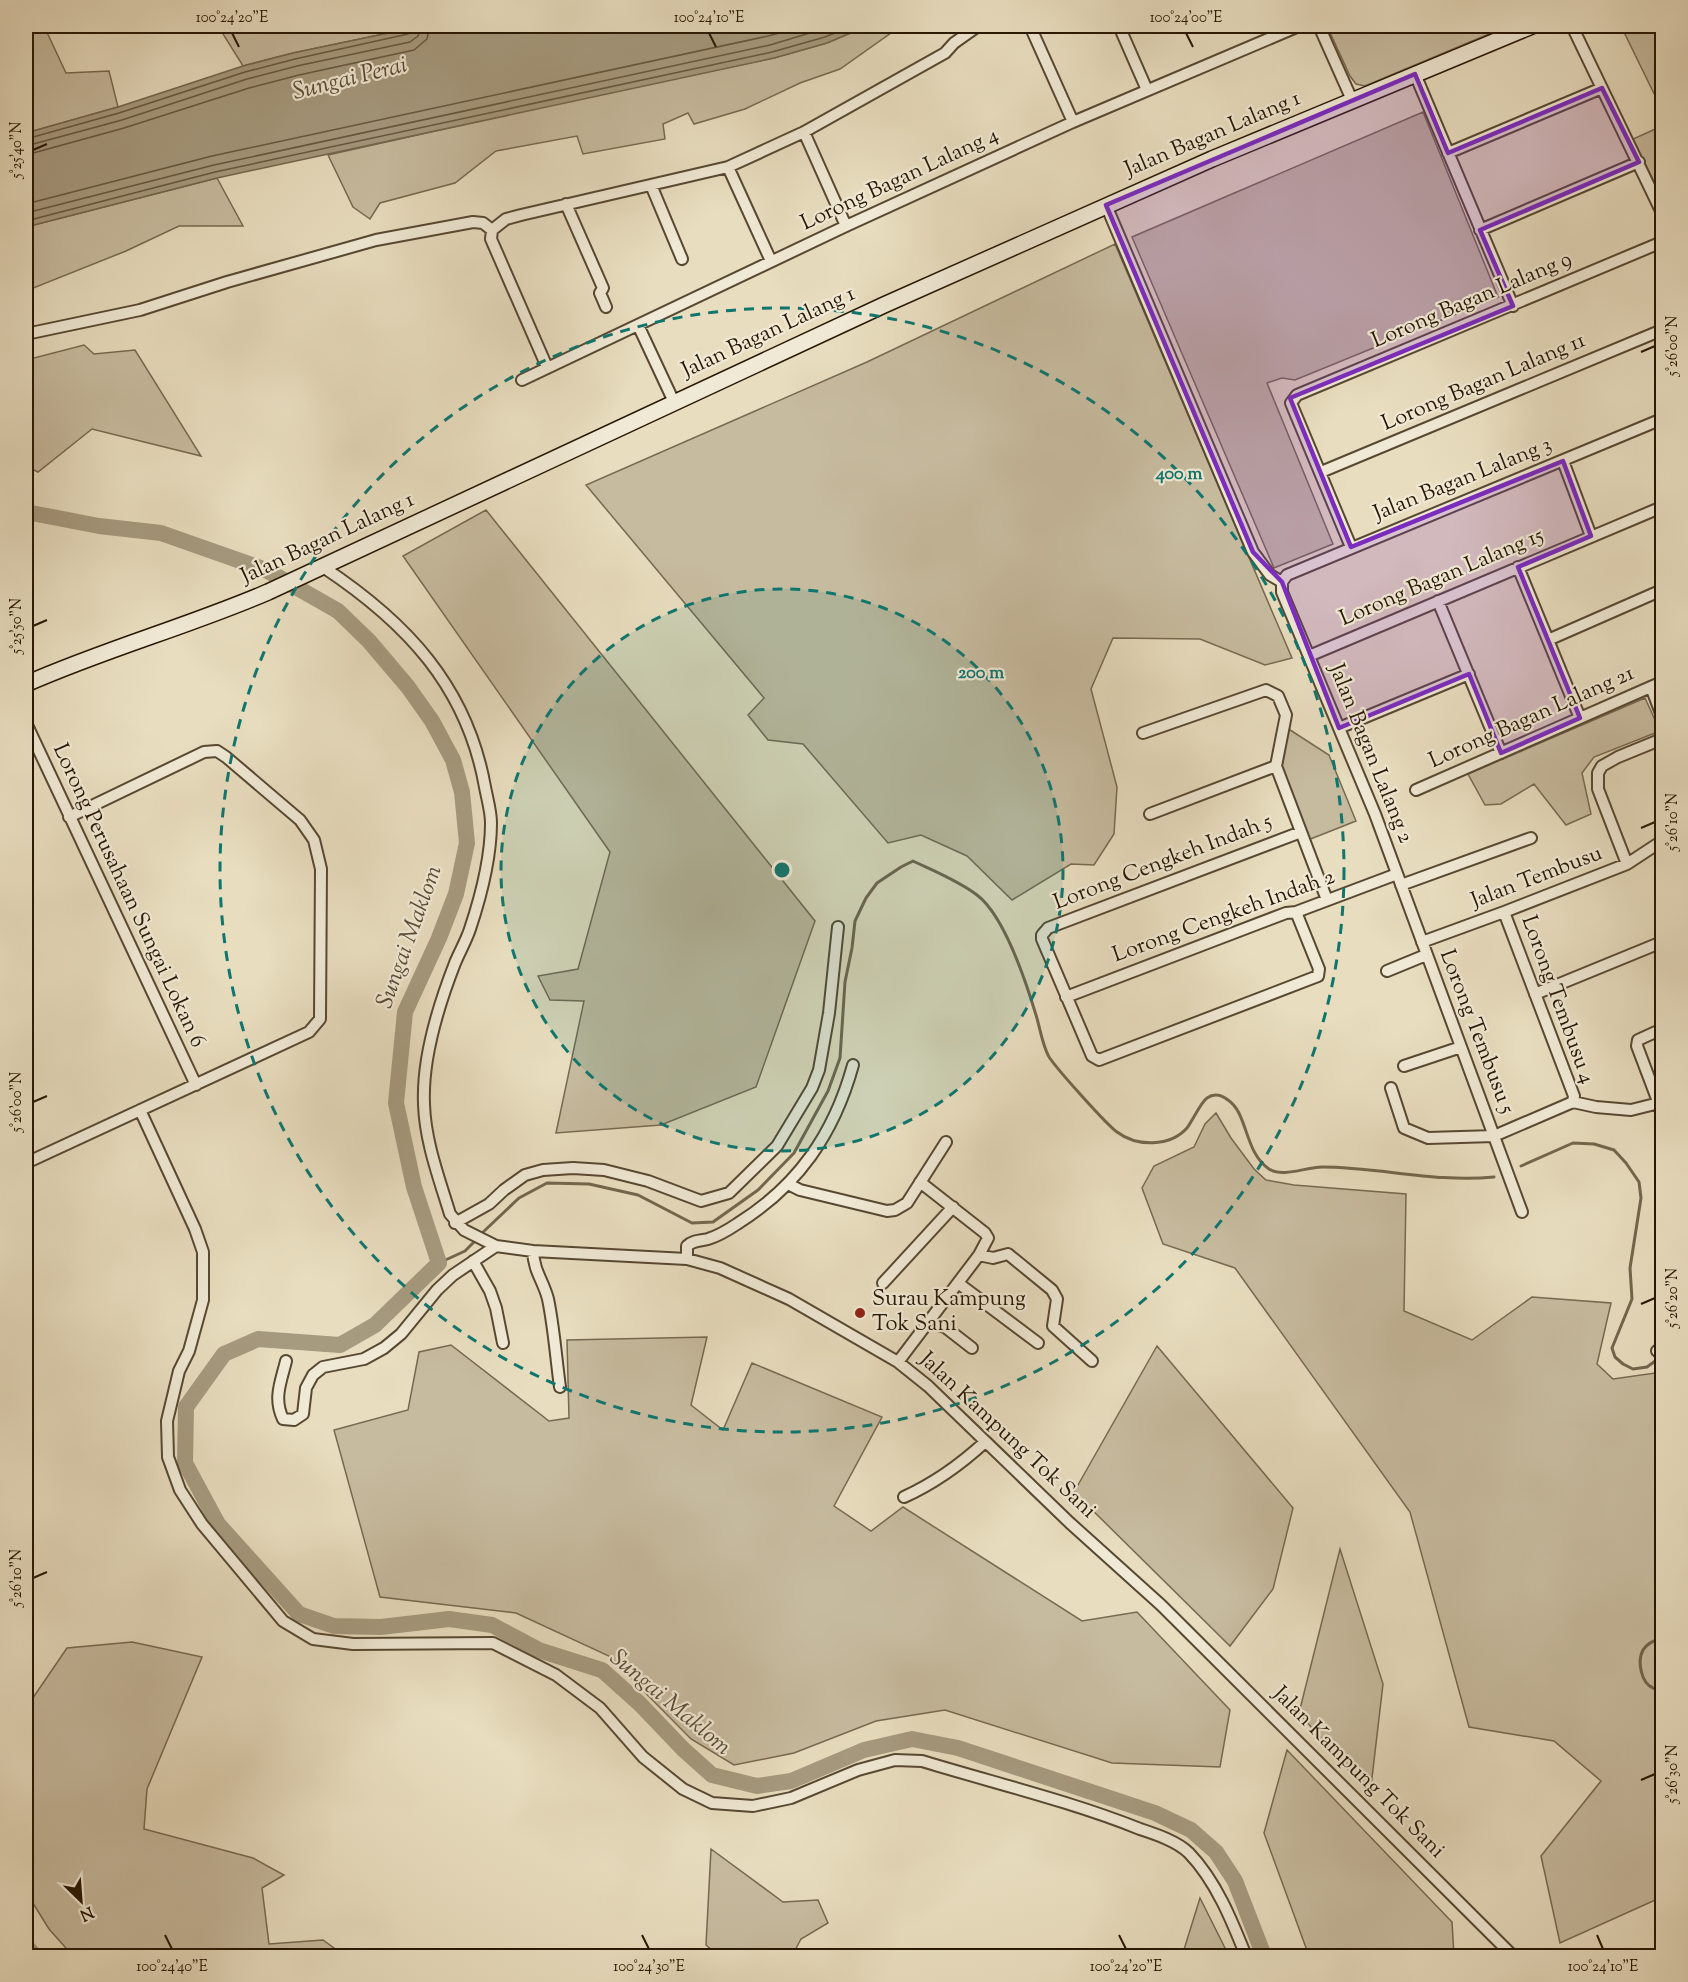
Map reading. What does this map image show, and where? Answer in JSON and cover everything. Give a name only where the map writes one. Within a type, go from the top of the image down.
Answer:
[{"type":"main road","name":"Jalan Bagan Lalang 1","points":[[26,684],[62,668],[198,621],[268,592],[894,300],[1352,100],[1532,26]]},
{"type":"street","points":[[547,367],[490,238],[492,230],[506,219],[728,167],[804,132],[945,53],[954,43],[978,26]]},
{"type":"street","points":[[1030,26],[1073,122]]},
{"type":"street","points":[[1119,26],[1147,90]]},
{"type":"street","name":"Lorong Bagan Lalang 4","points":[[522,380],[771,261],[1073,122],[1299,26]]},
{"type":"street","points":[[1319,26],[1352,100]]},
{"type":"street","points":[[1572,26],[1662,213]]},
{"type":"street","points":[[1415,74],[1513,306]]},
{"type":"street","points":[[1448,153],[1602,88]]},
{"type":"street","points":[[804,132],[846,226]]},
{"type":"street","points":[[1480,230],[1639,162]]},
{"type":"street","points":[[728,167],[771,261]]},
{"type":"street","points":[[651,185],[682,259]]},
{"type":"street","points":[[566,204],[603,288],[600,293],[606,307]]},
{"type":"street","points":[[1106,206],[1253,552],[1270,575],[1282,582]]},
{"type":"street","points":[[26,334],[140,310],[227,282],[376,240],[473,222],[483,223],[492,230]]},
{"type":"street","name":"Lorong Bagan Lalang 9","points":[[1321,472],[1291,403],[1297,395],[1662,242]]},
{"type":"street","points":[[638,325],[674,402]]},
{"type":"street","name":"Lorong Bagan Lalang 11","points":[[1321,472],[1662,330]]},
{"type":"street","name":"Jalan Bagan Lalang 3","points":[[1282,582],[1287,575],[1351,547],[1662,419]]},
{"type":"street","points":[[1563,460],[1591,536]]},
{"type":"street","points":[[1321,472],[1351,547]]},
{"type":"street","name":"Lorong Bagan Lalang 15","points":[[1309,656],[1662,507]]},
{"type":"street","points":[[1518,567],[1580,718]]},
{"type":"street","points":[[321,568],[347,583],[410,638],[432,663],[464,714],[481,762],[491,821],[487,864],[470,929],[437,1014],[426,1070],[424,1103],[429,1143],[450,1214],[460,1227],[525,1175],[543,1170],[573,1168],[603,1170],[648,1181],[701,1201],[729,1193],[777,1146],[812,1088],[819,1070],[830,1014],[838,927]]},
{"type":"street","name":"Jalan Bagan Lalang 2","points":[[1282,582],[1282,592],[1375,814],[1422,942]]},
{"type":"street","points":[[1548,640],[1662,590]]},
{"type":"street","points":[[1438,601],[1501,753]]},
{"type":"street","points":[[1339,728],[1469,674]]},
{"type":"street","name":"Lorong Bagan Lalang 21","points":[[1416,790],[1662,682]]},
{"type":"street","points":[[1651,687],[1662,716]]},
{"type":"street","points":[[1143,733],[1266,690],[1278,696],[1286,715],[1276,766],[1327,900]]},
{"type":"street","name":"Lorong Perusahaan Sungai Lokan 6","points":[[26,723],[196,1085]]},
{"type":"street","points":[[1627,864],[1598,789],[1598,773],[1602,766],[1618,757],[1662,740]]},
{"type":"street","points":[[26,1163],[309,1032],[320,1019],[321,869],[314,840],[300,820],[217,751],[204,752],[69,817]]},
{"type":"street","points":[[1150,814],[1276,766]]},
{"type":"street","name":"Lorong Cengkeh Indah 5","points":[[1066,997],[1043,943],[1042,935],[1048,928],[1301,832]]},
{"type":"street","points":[[1401,885],[1531,838]]},
{"type":"street","name":"Jalan Tembusu","points":[[1422,942],[1627,864],[1662,841]]},
{"type":"street","name":"Lorong Cengkeh Indah 2","points":[[1066,997],[1286,913],[1296,912],[1397,874]]},
{"type":"street","points":[[1066,997],[1095,1059],[1107,1058],[1318,976],[1319,969],[1296,912]]},
{"type":"street","name":"Lorong Tembusu 4","points":[[1504,912],[1574,1096],[1573,1102]]},
{"type":"street","name":"Lorong Tembusu 5","points":[[1422,942],[1522,1212]]},
{"type":"street","points":[[1535,994],[1661,946]]},
{"type":"street","points":[[1387,971],[1426,955]]},
{"type":"street","points":[[1391,1088],[1404,1128],[1428,1138],[1494,1136],[1573,1102],[1631,1110],[1661,1107],[1637,1046],[1638,1040],[1662,1029]]},
{"type":"street","points":[[1404,1066],[1461,1047]]},
{"type":"street","points":[[687,1259],[687,1246],[692,1242],[708,1239],[751,1216],[805,1166],[837,1114],[853,1065]]},
{"type":"street","points":[[140,1110],[195,1229],[203,1252],[203,1300],[189,1352],[179,1371],[166,1421],[168,1458],[180,1491],[202,1524],[282,1621],[313,1639],[353,1644],[493,1644],[556,1675],[600,1708],[643,1757],[683,1789],[712,1803],[753,1806],[791,1798],[858,1770],[895,1761],[922,1761],[1117,1819],[1188,1851],[1206,1876],[1232,1922],[1245,1956]]},
{"type":"street","points":[[788,1184],[800,1190],[887,1211],[896,1210],[907,1203],[946,1142]]},
{"type":"street","points":[[898,1362],[980,1255],[988,1238],[985,1233],[920,1182]]},
{"type":"street","points":[[883,1283],[953,1207]]},
{"type":"street","name":"Jalan Kampung Tok Sani","points":[[460,1227],[494,1245],[533,1251],[687,1259],[720,1268],[789,1299],[898,1362],[927,1386],[1161,1605],[1513,1956]]},
{"type":"street","points":[[286,1361],[277,1407],[283,1419],[294,1420],[303,1414],[306,1388],[313,1375],[323,1367],[364,1359],[384,1348],[401,1334],[437,1290],[453,1275],[494,1245]]},
{"type":"street","points":[[533,1251],[534,1265],[548,1299],[560,1387]]},
{"type":"street","points":[[980,1255],[993,1258],[1008,1254],[1052,1290],[1057,1299],[1053,1326],[1092,1361]]},
{"type":"street","points":[[473,1261],[490,1291],[503,1343]]},
{"type":"street","points":[[958,1283],[1038,1343]]},
{"type":"street","points":[[929,1322],[945,1326],[972,1348]]},
{"type":"street","points":[[904,1497],[932,1484],[963,1463],[985,1442]]},
{"type":"highlighted area","points":[[1415,74],[1448,153],[1602,88],[1639,162],[1480,230],[1513,306],[1290,398],[1351,547],[1563,461],[1591,536],[1518,567],[1580,718],[1501,753],[1469,674],[1339,728],[1282,582],[1253,552],[1106,205]]},
{"type":"shaded area","points":[[26,26],[44,26],[66,73],[109,71],[118,107],[26,133]]},
{"type":"shaded area","points":[[218,26],[422,26],[243,66]]},
{"type":"shaded area","points":[[867,26],[906,26],[894,31],[840,69],[800,83],[745,109],[694,124],[688,113],[663,124],[665,139],[583,154],[577,136],[496,151],[455,183],[380,203],[370,219],[353,207],[328,155],[774,58],[827,43]]},
{"type":"shaded area","points":[[1327,26],[1508,26],[1365,86],[1356,84],[1350,76]]},
{"type":"shaded area","points":[[1621,26],[1662,26],[1662,110]]},
{"type":"shaded area","points":[[1423,112],[1498,297],[1295,380],[1282,378],[1267,383],[1333,544],[1274,568],[1132,237]]},
{"type":"shaded area","points":[[1662,126],[1662,198],[1633,139]]},
{"type":"shaded area","points":[[217,178],[243,226],[179,226],[126,251],[26,291],[26,227]]},
{"type":"shaded area","points":[[1115,244],[1292,658],[1265,665],[1200,639],[1113,638],[1091,689],[1117,787],[1114,834],[1094,865],[1071,864],[1012,900],[967,856],[921,835],[888,843],[803,744],[768,740],[748,715],[764,698],[586,485],[867,362]]},
{"type":"shaded area","points":[[84,345],[94,354],[135,350],[201,456],[92,429],[38,472],[26,466],[26,360]]},
{"type":"shaded area","points":[[486,510],[815,921],[756,1087],[661,1125],[556,1133],[584,1001],[550,1000],[538,976],[578,969],[610,852],[403,556]]},
{"type":"shaded area","points":[[1645,698],[1660,731],[1594,757],[1582,773],[1591,814],[1566,825],[1534,784],[1501,804],[1485,805],[1468,774]]},
{"type":"shaded area","points":[[1287,728],[1329,755],[1356,821],[1308,840],[1280,767]]},
{"type":"shaded area","points":[[1216,1113],[1254,1169],[1266,1180],[1294,1185],[1406,1194],[1404,1311],[1472,1340],[1532,1297],[1611,1303],[1597,1364],[1613,1379],[1662,1372],[1662,1897],[1560,1943],[1541,1856],[1601,1781],[1554,1741],[1469,1727],[1410,1512],[1235,1268],[1163,1244],[1142,1188],[1154,1166],[1194,1147],[1205,1124]]},
{"type":"shaded area","points":[[707,1337],[691,1405],[723,1430],[752,1363],[882,1417],[834,1506],[871,1531],[903,1507],[1082,1621],[1137,1612],[1230,1710],[1220,1767],[1112,1763],[945,1710],[876,1721],[794,1753],[734,1765],[691,1739],[609,1656],[516,1613],[380,1597],[334,1430],[408,1410],[419,1352],[451,1345],[549,1421],[569,1418],[567,1340]]},
{"type":"shaded area","points":[[1157,1346],[1293,1508],[1273,1589],[1230,1646],[1074,1492]]},
{"type":"shaded area","points":[[1340,1549],[1383,1684],[1370,1795],[1299,1713]]},
{"type":"shaded area","points":[[132,1642],[202,1657],[147,1789],[144,1829],[253,1858],[284,1875],[262,1888],[269,1944],[323,1940],[345,1956],[73,1956],[49,1929],[26,1892],[26,1708],[67,1648]]},
{"type":"shaded area","points":[[1287,1750],[1452,1922],[1454,1956],[1309,1956],[1264,1833]]},
{"type":"shaded area","points":[[711,1849],[783,1902],[818,1900],[828,1923],[801,1939],[792,1956],[718,1956],[706,1945]]},
{"type":"shaded area","points":[[1200,1898],[1229,1956],[1182,1956]]},
{"type":"water","name":"Sungai Perai","points":[[422,26],[867,26],[827,43],[774,58],[217,178],[26,227],[26,133],[118,107],[243,66]]},
{"type":"waterway","name":"Sungai Maklom","points":[[26,512],[99,526],[161,533],[266,570],[338,611],[369,641],[408,687],[432,721],[453,760],[462,792],[467,843],[456,894],[439,938],[405,1012],[396,1103],[414,1187],[439,1263],[375,1325],[340,1345],[258,1339],[224,1354],[186,1407],[185,1463],[218,1524],[299,1614],[334,1626],[381,1627],[449,1619],[492,1625],[539,1650],[602,1670],[712,1775],[757,1786],[791,1781],[864,1750],[912,1739],[958,1748],[1155,1813],[1191,1830],[1216,1852],[1235,1881],[1264,1956]]},
{"type":"waterway","points":[[480,1235],[519,1198],[547,1183],[589,1184],[638,1195],[692,1223],[713,1222],[758,1190],[794,1153],[828,1091],[840,1058],[845,982],[855,921],[866,898],[877,883],[913,861],[946,876],[977,895],[997,918],[1013,950],[1048,1055],[1092,1107],[1111,1127],[1125,1137],[1153,1143],[1172,1139],[1187,1128],[1205,1100],[1210,1096],[1218,1095],[1226,1098],[1234,1106],[1255,1153],[1261,1162],[1275,1171],[1288,1172],[1322,1167],[1451,1178],[1494,1177]]},
{"type":"waterway","points":[[1521,1166],[1573,1143],[1594,1144],[1614,1150],[1626,1163],[1639,1182],[1641,1198],[1630,1268],[1632,1299],[1612,1348],[1615,1357],[1633,1369],[1647,1367],[1662,1356]]},
{"type":"waterway","points":[[439,1263],[465,1251],[476,1240]]},
{"type":"waterway","points":[[1662,1638],[1647,1645],[1640,1660],[1641,1671],[1646,1682],[1654,1688],[1662,1689]]},
{"type":"waterway","points":[[26,1946],[35,1956]]},
{"type":"place","name":"Surau Kampung Tok Sani","points":[[860,1313]]}]
